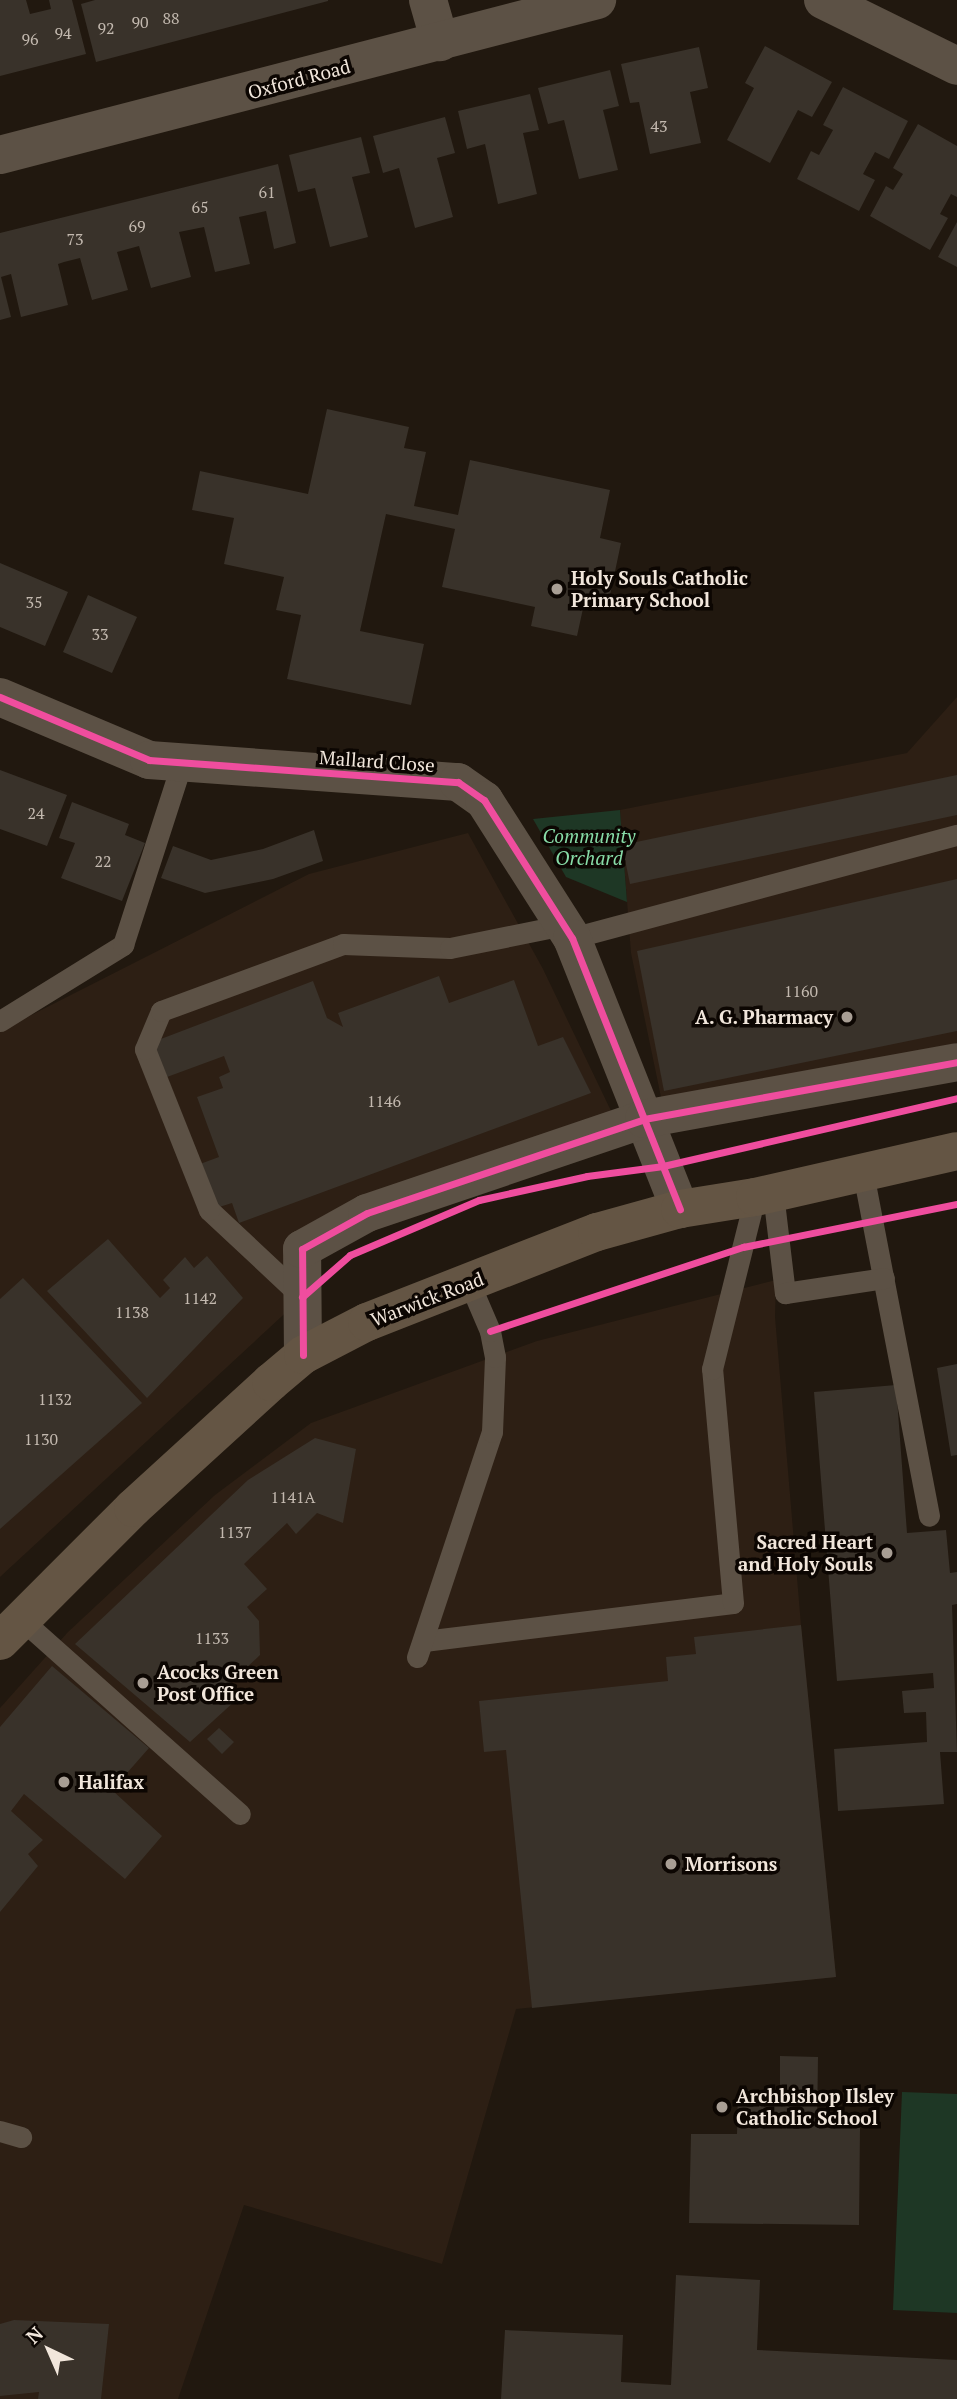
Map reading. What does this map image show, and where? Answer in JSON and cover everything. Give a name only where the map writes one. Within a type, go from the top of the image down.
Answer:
[{"type":"highway","name":"Warwick Road","points":[[11,1630],[186,1458],[303,1355],[367,1322],[597,1233],[680,1209],[764,1195],[957,1151]]},
{"type":"street","points":[[428,0],[440,42]]},
{"type":"street","name":"Oxford Road","points":[[0,155],[597,0]]},
{"type":"street","points":[[823,0],[957,66]]},
{"type":"street","name":"Mallard Close","points":[[0,697],[149,760],[458,782],[484,800],[502,823],[568,932],[680,1209]]},
{"type":"street","points":[[303,1355],[302,1249],[367,1213],[644,1119],[957,1062]]},
{"type":"lane","points":[[0,1021],[123,945],[182,762]]},
{"type":"lane","points":[[302,1297],[209,1210],[145,1049],[161,1012],[343,944],[450,948],[568,932],[957,835]]},
{"type":"lane","points":[[863,1173],[929,1516]]},
{"type":"lane","points":[[764,1195],[785,1293],[884,1278]]},
{"type":"lane","points":[[469,1282],[490,1331],[495,1357],[492,1432],[420,1649],[733,1603],[712,1369],[764,1195]]},
{"type":"lane","points":[[11,1630],[240,1814]]},
{"type":"lane","points":[[0,2131],[22,2137]]},
{"type":"shaded area","points":[[957,697],[957,1043],[662,1102],[631,953],[620,810],[907,753]]},
{"type":"shaded area","points":[[468,833],[543,969],[613,1115],[287,1249],[294,1305],[0,1577],[0,1031],[309,874]]},
{"type":"shaded area","points":[[776,1280],[775,1317],[801,1625],[836,1977],[516,2009],[442,2264],[244,2205],[178,2399],[0,2399],[0,1708],[68,1632],[215,1495],[311,1423],[537,1341]]},
{"type":"green space","name":"Community Orchard","points":[[620,810],[627,902],[566,877],[533,819]]},
{"type":"green space","points":[[902,2092],[957,2094],[957,2313],[893,2310]]},
{"type":"building","points":[[0,0],[26,0],[30,14],[51,9],[49,0],[72,0],[86,54],[0,76]]},
{"type":"building","points":[[95,0],[328,1],[96,62],[81,4]]},
{"type":"building","points":[[765,46],[832,82],[812,117],[798,110],[770,163],[727,140],[754,88],[745,83]]},
{"type":"building","points":[[699,47],[708,88],[690,92],[701,143],[650,154],[639,102],[630,103],[621,64]]},
{"type":"building","points":[[610,70],[619,106],[603,110],[618,170],[579,179],[564,120],[548,124],[538,88]]},
{"type":"building","points":[[843,87],[908,121],[889,159],[875,152],[863,174],[875,180],[859,211],[797,179],[811,151],[819,155],[833,130],[823,125]]},
{"type":"building","points":[[530,94],[539,130],[523,133],[537,194],[498,204],[485,144],[467,149],[458,111]]},
{"type":"building","points":[[445,117],[455,153],[437,158],[453,217],[415,228],[399,168],[383,173],[373,136]]},
{"type":"building","points":[[918,124],[957,146],[957,197],[951,194],[940,214],[948,218],[930,250],[870,216],[886,186],[893,190],[903,174],[893,168]]},
{"type":"building","points":[[361,137],[370,173],[352,177],[368,237],[330,247],[315,188],[298,192],[289,155]]},
{"type":"building","points":[[278,164],[296,243],[274,249],[266,211],[239,217],[250,264],[215,272],[204,227],[179,232],[191,277],[151,288],[139,246],[117,252],[128,290],[92,300],[80,258],[64,262],[58,264],[68,305],[21,317],[11,274],[1,277],[11,317],[0,320],[0,233]]},
{"type":"building","points":[[957,222],[957,267],[938,257]]},
{"type":"building","points":[[327,409],[409,427],[404,448],[426,452],[414,506],[458,515],[470,460],[610,490],[600,538],[621,543],[609,600],[586,595],[577,636],[531,626],[535,607],[442,587],[455,529],[386,514],[360,631],[424,644],[411,705],[287,679],[301,615],[276,610],[284,577],[224,564],[234,518],[192,510],[200,471],[308,494]]},
{"type":"building","points":[[0,563],[68,592],[45,646],[0,627]]},
{"type":"building","points":[[88,595],[137,617],[112,673],[63,652]]},
{"type":"building","points":[[0,770],[67,795],[47,846],[0,829]]},
{"type":"building","points":[[957,775],[957,815],[630,884],[622,845]]},
{"type":"building","points":[[72,802],[129,824],[125,835],[145,843],[122,901],[61,878],[75,843],[59,838]]},
{"type":"building","points":[[314,830],[323,861],[273,879],[205,893],[161,878],[173,846],[211,860],[263,849]]},
{"type":"building","points":[[957,879],[957,1031],[664,1091],[637,951]]},
{"type":"building","points":[[439,976],[449,1003],[514,980],[538,1046],[563,1037],[591,1093],[239,1223],[232,1203],[216,1208],[200,1164],[219,1157],[197,1097],[223,1088],[219,1077],[230,1072],[224,1056],[167,1077],[153,1042],[313,981],[327,1018],[343,1027],[338,1013]]},
{"type":"building","points":[[108,1239],[160,1298],[170,1288],[163,1280],[185,1257],[194,1268],[207,1256],[243,1298],[147,1398],[47,1291]]},
{"type":"building","points":[[23,1278],[142,1403],[0,1529],[0,1299]]},
{"type":"building","points":[[957,1364],[957,1455],[951,1456],[937,1368]]},
{"type":"building","name":"Sacred Heart and Holy Souls","points":[[896,1385],[907,1533],[946,1530],[950,1573],[957,1572],[957,1604],[952,1605],[957,1752],[940,1752],[944,1804],[838,1811],[834,1749],[927,1742],[926,1712],[904,1713],[902,1691],[934,1688],[933,1673],[837,1681],[814,1392]]},
{"type":"building","points":[[315,1438],[356,1449],[343,1523],[317,1513],[296,1534],[287,1523],[244,1564],[267,1589],[247,1607],[259,1621],[260,1655],[224,1689],[235,1701],[190,1742],[75,1644],[248,1480]]},
{"type":"building","name":"Morrisons","points":[[801,1625],[836,1977],[532,2008],[506,1750],[484,1752],[479,1701],[668,1681],[666,1657],[696,1654],[694,1637]]},
{"type":"building","name":"Halifax","points":[[52,1666],[149,1748],[112,1790],[162,1836],[125,1879],[24,1794],[11,1811],[43,1840],[28,1854],[38,1866],[0,1912],[0,1727]]},
{"type":"building","points":[[219,1728],[234,1742],[222,1754],[207,1739]]},
{"type":"building","points":[[780,2056],[818,2057],[817,2128],[860,2128],[859,2225],[689,2223],[691,2134],[737,2134],[738,2090],[780,2091]]},
{"type":"building","points":[[676,2275],[760,2280],[757,2350],[957,2360],[957,2399],[501,2399],[505,2330],[623,2335],[621,2382],[671,2385]]},
{"type":"building","points":[[14,2320],[109,2324],[101,2399],[38,2399],[39,2392],[0,2396],[0,2324]]},
{"type":"cycle path","points":[[0,697],[149,760],[458,782],[484,800],[572,938],[680,1209]]},
{"type":"cycle path","points":[[303,1355],[302,1249],[367,1213],[644,1119],[957,1062]]},
{"type":"cycle path","points":[[302,1297],[350,1255],[479,1200],[587,1176],[663,1166],[957,1098]]},
{"type":"cycle path","points":[[490,1331],[743,1247],[957,1204]]},
{"type":"place","name":"Holy Souls Catholic Primary School","points":[[557,589]]},
{"type":"place","name":"A. G. Pharmacy","points":[[847,1017]]},
{"type":"place","name":"Sacred Heart and Holy Souls","points":[[887,1553]]},
{"type":"place","name":"Acocks Green Post Office","points":[[143,1683]]},
{"type":"place","name":"Halifax","points":[[64,1782]]},
{"type":"place","name":"Morrisons","points":[[671,1864]]},
{"type":"place","name":"Archbishop Ilsley Catholic School","points":[[722,2107]]}]
